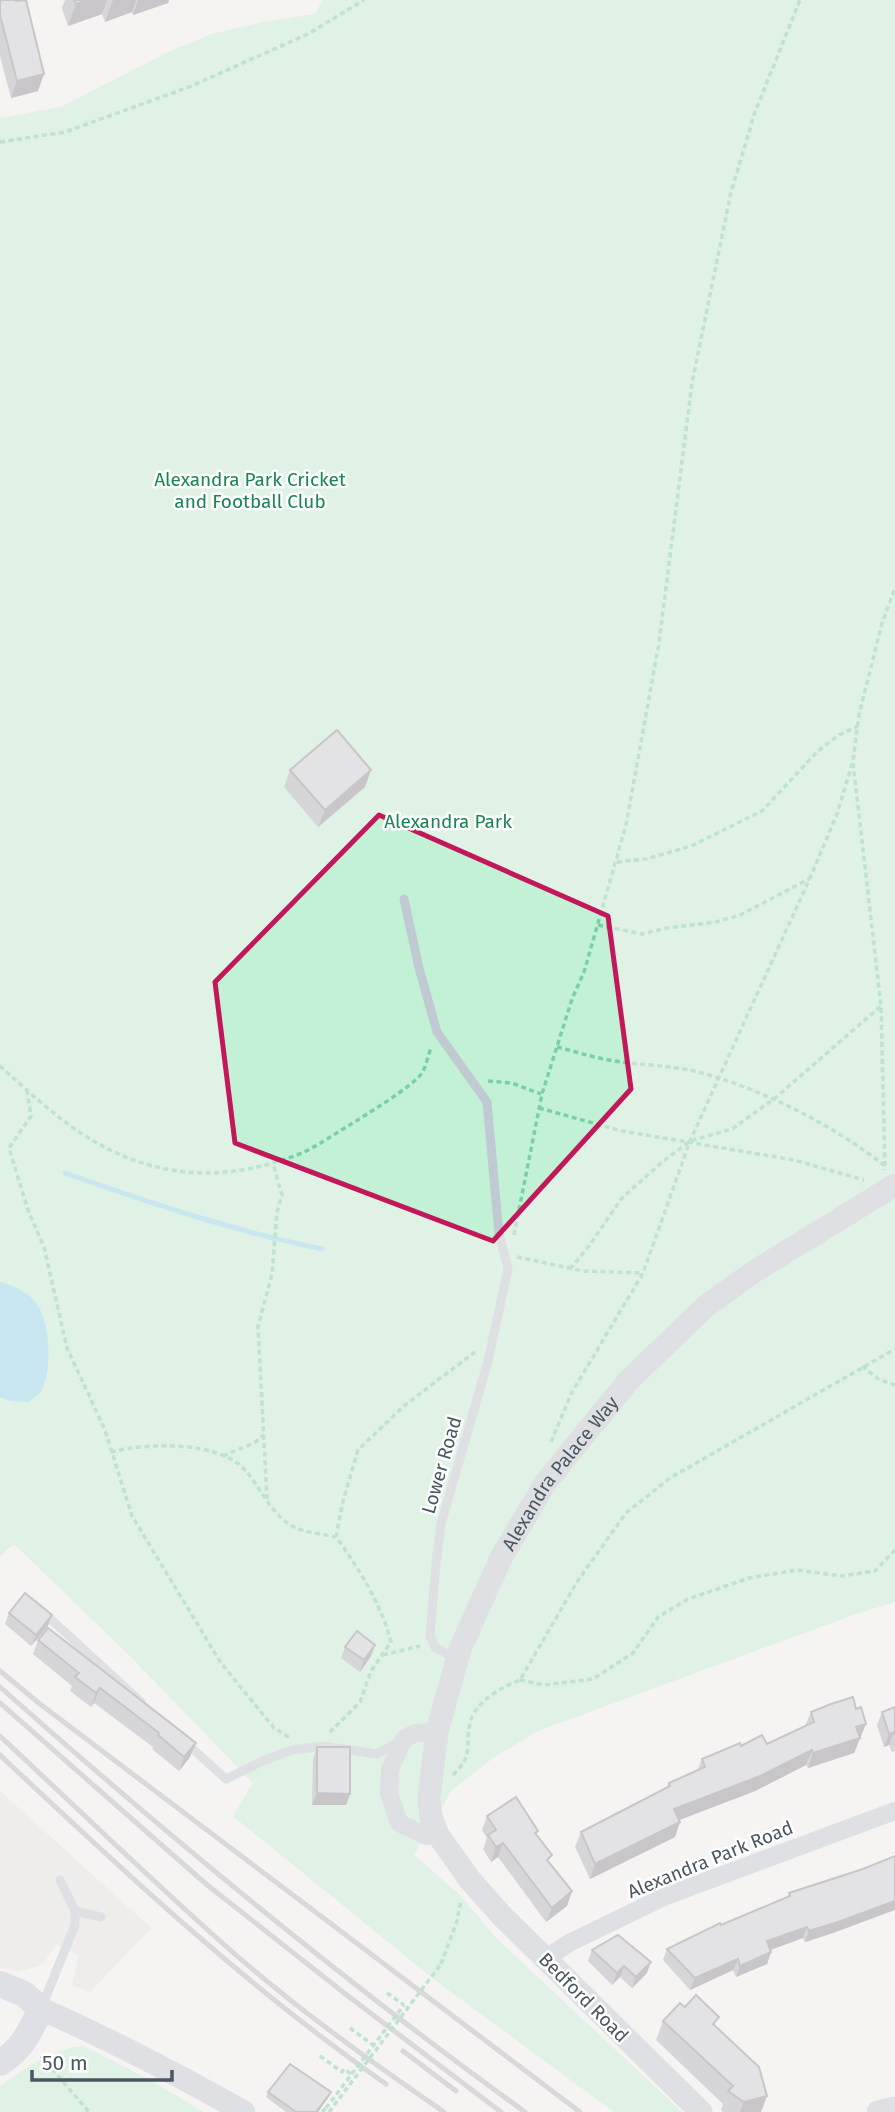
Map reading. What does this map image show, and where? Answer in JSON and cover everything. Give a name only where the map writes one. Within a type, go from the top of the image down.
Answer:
[{"type":"main road","points":[[0,1984],[24,1994],[41,2009],[24,2042],[16,2052],[0,2063]]},
{"type":"street","name":"Alexandra Palace Way","points":[[466,1887],[431,1817],[429,1798],[437,1731],[457,1660],[501,1558],[525,1515],[546,1482],[629,1380],[706,1306],[885,1181]]},
{"type":"street","points":[[437,1731],[415,1733],[404,1739],[390,1769],[389,1793],[399,1823],[426,1836],[438,1835]]},
{"type":"street","name":"Alexandra Park Road","points":[[545,1959],[569,1943],[666,1896],[895,1811]]},
{"type":"street","name":"Bedford Road","points":[[466,1887],[545,1959],[701,2112]]},
{"type":"street","points":[[41,2009],[174,2073],[244,2112]]},
{"type":"street","points":[[878,2112],[895,2108]]},
{"type":"lane","points":[[404,899],[437,1032]]},
{"type":"lane","name":"Lower Road","points":[[437,1032],[487,1102],[499,1234],[508,1269],[491,1349],[441,1524],[430,1636],[435,1647],[457,1660]]},
{"type":"lane","points":[[32,1601],[150,1710]]},
{"type":"lane","points":[[178,1736],[226,1779],[292,1750],[323,1746],[377,1754],[404,1739]]},
{"type":"lane","points":[[41,2009],[75,1925],[75,1911],[60,1880]]},
{"type":"lane","points":[[75,1911],[101,1917]]},
{"type":"path","points":[[0,142],[65,132],[188,87],[309,34],[364,0]]},
{"type":"path","points":[[512,1245],[542,1094],[598,925],[626,825],[659,643],[692,383],[731,192],[755,112],[800,0]]},
{"type":"path","points":[[550,1446],[571,1394],[643,1273],[690,1141],[837,814],[853,761],[858,726],[882,623],[895,588]]},
{"type":"path","points":[[616,862],[646,859],[691,846],[762,811],[818,751],[839,735],[858,726]]},
{"type":"path","points":[[853,761],[881,1006],[885,1181]]},
{"type":"path","points":[[598,925],[642,934],[716,922],[749,911],[810,878]]},
{"type":"path","points":[[570,1269],[622,1198],[661,1163],[690,1141],[732,1129],[774,1099],[881,1006]]},
{"type":"path","points":[[0,1066],[85,1136],[127,1159],[168,1171],[215,1174],[273,1163],[326,1140],[422,1073],[437,1032]]},
{"type":"path","points":[[557,1047],[606,1060],[690,1070],[718,1077],[787,1104],[863,1149],[885,1181]]},
{"type":"path","points":[[483,1082],[501,1081],[527,1087],[542,1094]]},
{"type":"path","points":[[27,1090],[31,1116],[9,1148],[28,1210],[44,1247],[67,1348],[105,1430],[132,1516],[221,1663],[274,1728],[290,1738],[300,1739]]},
{"type":"path","points":[[539,1108],[622,1131],[794,1160],[885,1181]]},
{"type":"path","points":[[267,1501],[258,1327],[272,1274],[277,1212],[282,1195],[273,1163]]},
{"type":"path","points":[[510,1256],[570,1269],[643,1273]]},
{"type":"path","points":[[336,1537],[358,1450],[405,1405],[473,1353],[491,1349]]},
{"type":"path","points":[[520,1680],[577,1582],[626,1513],[670,1478],[895,1349]]},
{"type":"path","points":[[862,1366],[878,1380],[895,1385]]},
{"type":"path","points":[[223,1456],[254,1443],[264,1435]]},
{"type":"path","points":[[111,1452],[146,1445],[194,1447],[216,1452],[244,1469],[267,1501],[294,1527],[336,1537],[358,1569],[384,1616],[391,1642],[371,1671],[360,1702],[327,1734]]},
{"type":"path","points":[[429,1798],[466,1761],[470,1722],[477,1709],[503,1687],[520,1680],[544,1685],[593,1679],[633,1653],[658,1617],[688,1599],[749,1577],[797,1570],[842,1576],[875,1571],[895,1550]]},
{"type":"path","points":[[382,1656],[429,1644]]},
{"type":"path","points":[[323,2111],[441,1964],[466,1887]]},
{"type":"path","points":[[323,2111],[404,2005],[387,1993]]},
{"type":"path","points":[[350,2028],[373,2045]]},
{"type":"path","points":[[41,2056],[89,2112]]},
{"type":"path","points":[[320,2056],[342,2072],[344,2069],[351,2074]]},
{"type":"highlighted area","points":[[379,815],[608,916],[631,1089],[493,1241],[235,1143],[215,982]]},
{"type":"shaded area","points":[[0,1791],[151,1928],[90,1992],[72,1985],[79,1955],[56,1944],[44,1963],[36,1967],[17,1971],[0,1968]]},
{"type":"green space","name":"Alexandra Park","points":[[323,0],[895,0],[895,1602],[538,1731],[493,1758],[452,1790],[414,1855],[462,1897],[496,1938],[682,2112],[614,2112],[436,1981],[233,1816],[253,1783],[130,1656],[14,1544],[0,1556],[0,118],[61,107],[172,50],[212,34],[315,14]]},
{"type":"green space","points":[[84,2046],[152,2081],[203,2112],[0,2112],[0,2086],[50,2055]]},
{"type":"water","points":[[0,1282],[16,1287],[30,1296],[37,1304],[45,1323],[48,1360],[45,1383],[39,1394],[29,1402],[10,1401],[0,1397]]},
{"type":"building","points":[[26,0],[44,74],[17,81],[0,15],[0,1]]},
{"type":"building","points":[[337,730],[371,770],[325,810],[290,770]]},
{"type":"building","points":[[25,1593],[52,1615],[36,1635],[9,1613]]},
{"type":"building","points":[[48,1628],[196,1743],[184,1757],[158,1735],[159,1733],[100,1688],[96,1693],[75,1677],[79,1673],[38,1640]]},
{"type":"building","points":[[357,1631],[375,1645],[364,1660],[345,1647]]},
{"type":"building","points":[[853,1697],[856,1709],[861,1707],[866,1724],[856,1727],[860,1738],[813,1753],[812,1750],[760,1776],[674,1809],[680,1822],[595,1864],[581,1832],[670,1786],[669,1783],[705,1767],[702,1759],[740,1743],[741,1746],[762,1735],[767,1744],[814,1722],[811,1712]]},
{"type":"building","points":[[895,1707],[895,1735],[894,1732],[889,1734],[882,1712]]},
{"type":"building","points":[[317,1747],[350,1747],[350,1794],[317,1793]]},
{"type":"building","points":[[516,1797],[538,1831],[535,1833],[552,1855],[547,1860],[572,1891],[552,1908],[503,1843],[496,1847],[488,1835],[496,1830],[487,1816]]},
{"type":"building","points":[[895,1856],[895,1901],[838,1922],[809,1931],[807,1927],[767,1941],[771,1952],[740,1966],[738,1959],[695,1978],[667,1949],[720,1923],[721,1925],[790,1896],[789,1893]]},
{"type":"building","points":[[618,1935],[651,1962],[636,1977],[624,1966],[617,1973],[592,1950]]},
{"type":"building","points":[[696,1995],[719,2017],[713,2024],[759,2067],[767,2096],[744,2102],[728,2091],[733,2086],[663,2021],[680,2003],[685,2007]]},
{"type":"building","points":[[290,2064],[331,2092],[316,2112],[296,2112],[268,2092]]},
{"type":"waterway","points":[[65,1173],[192,1216],[322,1249]]},
{"type":"railway","points":[[0,1671],[580,2112]]},
{"type":"railway","points":[[0,1687],[257,1906],[390,2011],[525,2112]]},
{"type":"railway","points":[[0,1703],[206,1884],[501,2112]]},
{"type":"railway","points":[[0,1736],[254,1971],[334,2034],[444,2112]]},
{"type":"railway","points":[[0,1755],[235,1968],[386,2084]]},
{"type":"railway","points":[[403,2051],[456,2091]]},
{"type":"park label","name":"Alexandra Park Cricket and Football Club","points":[[250,490]]}]
